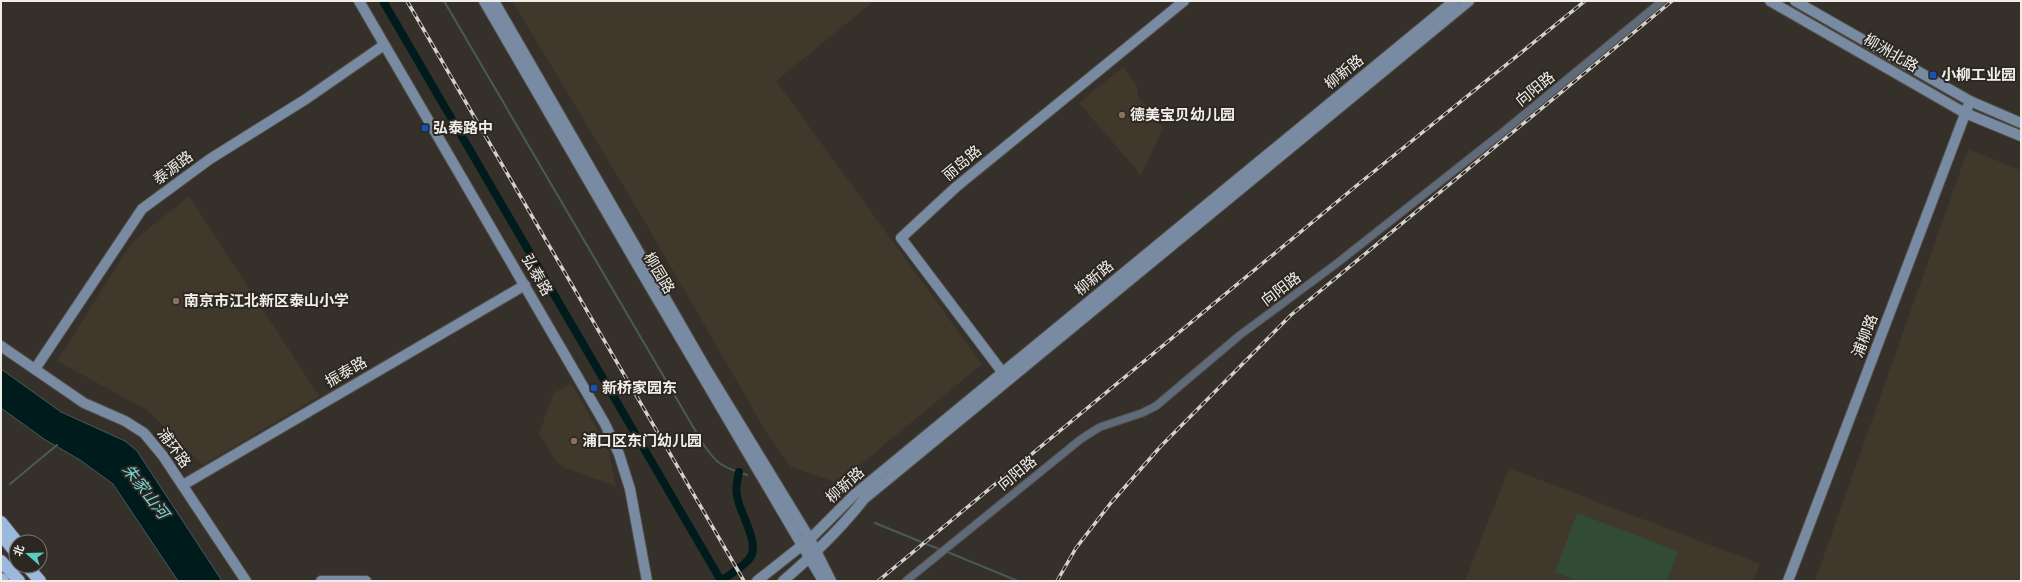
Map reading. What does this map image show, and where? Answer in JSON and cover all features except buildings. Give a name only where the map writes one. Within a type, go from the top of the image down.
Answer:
[{"type":"highway","points":[[1,522],[11,534]]},
{"type":"highway","points":[[1,535],[8,543]]},
{"type":"highway","points":[[1,561],[19,581]]},
{"type":"street","name":"弘泰路","points":[[359,1],[589,395],[619,454],[630,489],[646,581]]},
{"type":"street","name":"柳园路","points":[[484,1],[639,268],[806,542]]},
{"type":"street","name":"柳园路","points":[[494,1],[806,542]]},
{"type":"street","name":"丽岛路","points":[[1005,377],[901,238],[956,187],[1184,1]]},
{"type":"street","name":"柳新路","points":[[783,581],[842,527],[864,499],[1005,377],[1454,1]]},
{"type":"street","name":"柳新路","points":[[757,581],[806,542],[855,494],[1005,377],[1469,1]]},
{"type":"street","name":"向阳路","points":[[906,581],[1081,439],[1100,428],[1142,413],[1156,406],[1240,336],[1336,264],[1456,170],[1662,1]]},
{"type":"street","name":"柳洲北路","points":[[1770,1],[1965,113],[2021,136]]},
{"type":"street","name":"柳洲北路","points":[[1795,1],[1970,101],[2021,123]]},
{"type":"street","name":"泰源路","points":[[35,369],[142,209],[210,159],[306,99],[384,45]]},
{"type":"street","name":"浦柳路","points":[[1788,581],[1970,101]]},
{"type":"street","name":"振泰路","points":[[183,485],[525,285]]},
{"type":"street","name":"浦环路","points":[[1,346],[35,369],[48,380],[84,403],[125,420],[144,433],[154,444],[183,485],[246,581]]},
{"type":"street","points":[[806,542],[831,581]]},
{"type":"street","points":[[1,543],[8,551]]},
{"type":"street","points":[[813,555],[823,581]]},
{"type":"street","points":[[321,581],[366,581]]},
{"type":"shaded area","points":[[512,1],[874,1],[776,81],[982,364],[838,483],[791,467],[768,435],[631,198]]},
{"type":"shaded area","name":"德美宝贝幼儿园","points":[[1123,67],[1137,86],[1138,96],[1163,128],[1141,175],[1079,103]]},
{"type":"shaded area","points":[[1968,149],[2021,170],[2021,581],[1815,581]]},
{"type":"shaded area","name":"南京市江北新区泰山小学","points":[[189,196],[319,396],[203,465],[147,410],[57,361],[132,242]]},
{"type":"shaded area","name":"浦口区东门幼儿园","points":[[571,383],[608,448],[616,486],[565,468],[557,462],[539,434],[553,394]]},
{"type":"shaded area","points":[[1509,468],[1760,564],[1754,581],[1465,581]]},
{"type":"green space","points":[[1577,513],[1678,551],[1667,581],[1578,581],[1555,572]]},
{"type":"water","name":"朱家山河","points":[[1,369],[61,412],[125,441],[137,451],[222,581],[178,581],[113,484],[80,460],[44,439],[1,408]]},
{"type":"waterway","points":[[383,1],[720,579],[724,579],[741,567],[750,558],[752,552],[753,545],[749,529],[737,496],[739,472]]},
{"type":"waterway","points":[[444,1],[702,442],[711,455],[720,464],[731,470],[747,475]]},
{"type":"waterway","points":[[10,484],[57,445]]},
{"type":"waterway","points":[[875,523],[941,550]]},
{"type":"waterway","points":[[945,551],[1018,581]]},
{"type":"railway","points":[[407,1],[744,581]]},
{"type":"railway","points":[[878,581],[1361,182],[1585,1]]},
{"type":"railway","points":[[1057,581],[1076,548],[1110,504],[1161,446],[1291,315],[1672,1]]},
{"type":"place","name":"小柳工业园","points":[[1933,75]]},
{"type":"place","name":"德美宝贝幼儿园","points":[[1122,115]]},
{"type":"place","name":"弘泰路中","points":[[425,128]]},
{"type":"place","name":"南京市江北新区泰山小学","points":[[176,301]]},
{"type":"place","name":"新桥家园东","points":[[594,388]]},
{"type":"place","name":"浦口区东门幼儿园","points":[[574,441]]}]
